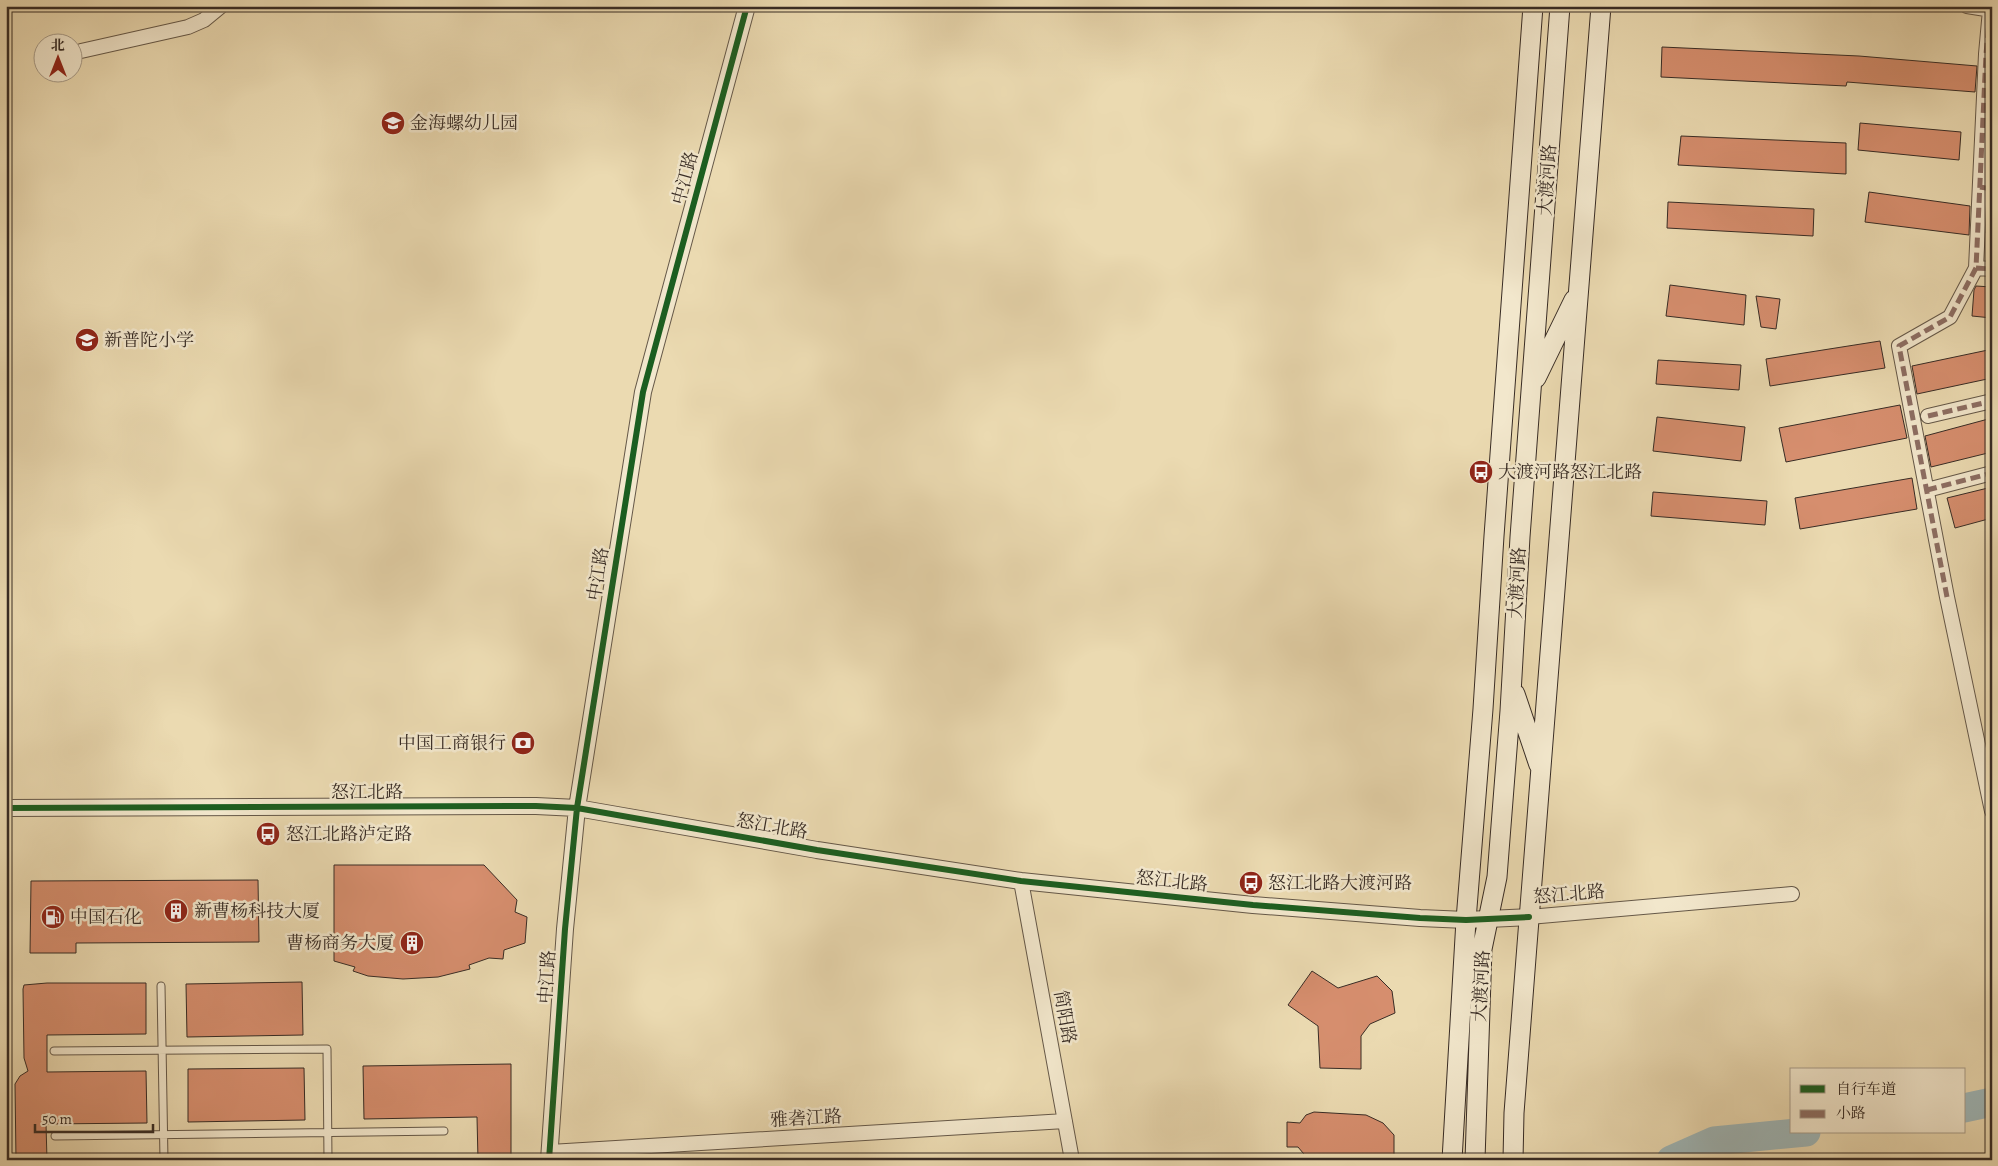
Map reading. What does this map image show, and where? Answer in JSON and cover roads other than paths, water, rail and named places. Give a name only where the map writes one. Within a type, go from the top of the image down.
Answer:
[{"type":"main road","name":"大渡河路","points":[[1452,1160],[1466,920],[1483,709],[1533,6]]},
{"type":"main road","name":"大渡河路","points":[[1475,1160],[1482,949],[1497,878],[1560,6]]},
{"type":"main road","points":[[1513,1160],[1514,1113],[1601,6]]},
{"type":"main road","points":[[1531,389],[1579,290]]},
{"type":"main road","points":[[1512,685],[1542,773]]},
{"type":"street","points":[[82,51],[188,27],[204,20],[221,6]]},
{"type":"street","name":"中江路","points":[[550,1156],[565,929],[577,808],[642,392],[747,6]]},
{"type":"street","points":[[1966,6],[1991,10],[1986,188],[1976,268],[1950,317],[1899,346],[1947,597],[1992,811]]},
{"type":"street","points":[[1976,268],[1992,269]]},
{"type":"street","points":[[1928,416],[1992,401]]},
{"type":"street","points":[[1927,490],[1992,473]]},
{"type":"street","name":"怒江北路","points":[[6,808],[536,806],[577,808],[817,850],[1021,881],[1253,905],[1466,920],[1529,917],[1792,894]]},
{"type":"street","name":"简阳路","points":[[1021,881],[1072,1160]]},
{"type":"street","name":"雅砻江路","points":[[550,1156],[1065,1121]]},
{"type":"lane","points":[[161,986],[164,1160]]},
{"type":"lane","points":[[54,1051],[328,1049],[328,1160]]},
{"type":"lane","points":[[55,1136],[444,1131]]},
{"type":"waterway","points":[[1966,1108],[1992,1102]]},
{"type":"waterway","points":[[1671,1160],[1714,1141],[1790,1134]]},
{"type":"place","name":"金海螺幼儿园","points":[[393,123]]},
{"type":"place","name":"新普陀小学","points":[[87,340]]},
{"type":"place","name":"大渡河路怒江北路","points":[[1481,472]]},
{"type":"place","name":"中国工商银行","points":[[523,743]]},
{"type":"place","name":"怒江北路泸定路","points":[[268,834]]},
{"type":"place","name":"怒江北路大渡河路","points":[[1251,883]]},
{"type":"place","name":"新曹杨科技大厦","points":[[176,911]]},
{"type":"place","name":"中国石化","points":[[53,917]]},
{"type":"place","name":"曹杨商务大厦","points":[[412,943]]}]
